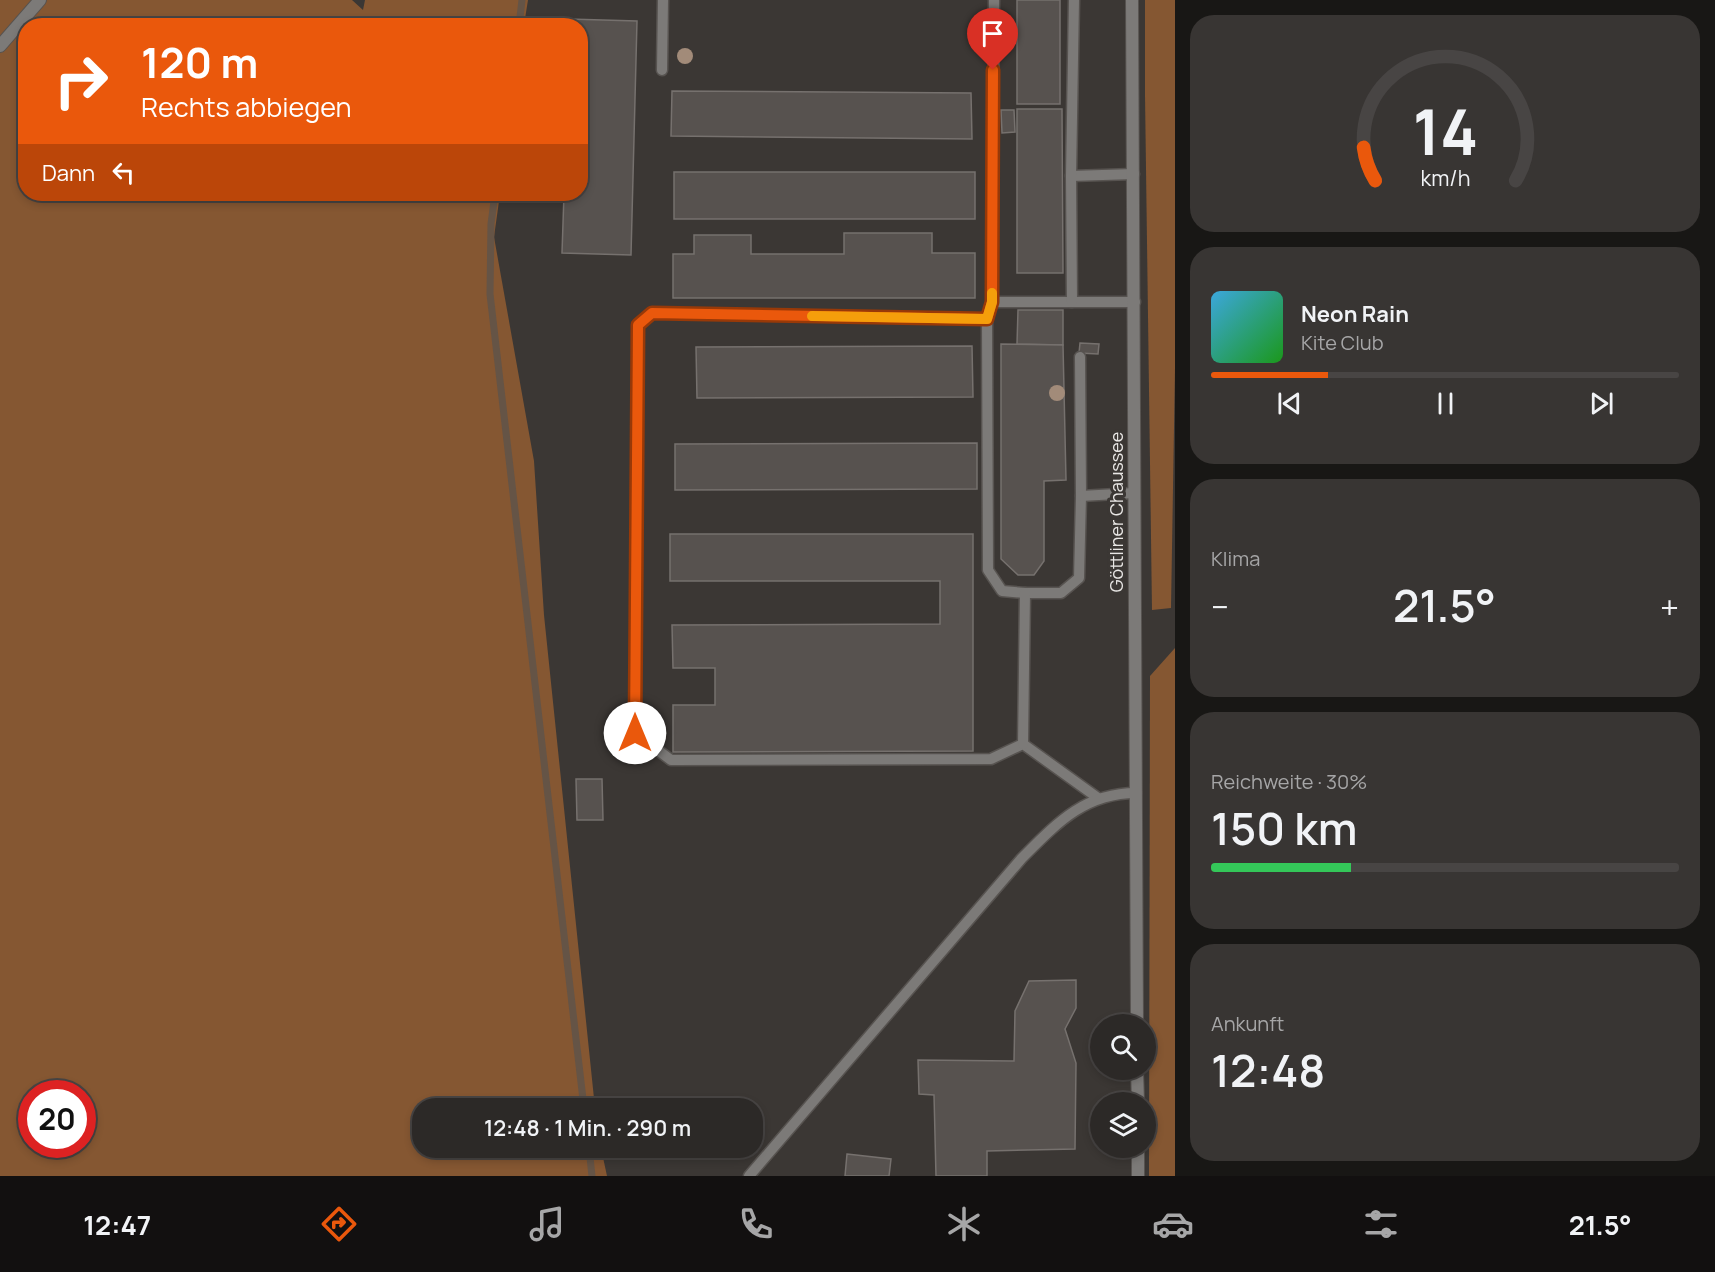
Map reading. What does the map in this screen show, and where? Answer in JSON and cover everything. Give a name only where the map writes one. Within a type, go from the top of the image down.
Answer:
[{"type":"street","points":[[24,18],[40,0]]},
{"type":"street","name":"Göttliner Chaussee","points":[[1132,0],[1137,1014]]},
{"type":"street","points":[[0,46],[18,25]]},
{"type":"street","points":[[1138,1158],[1138,1176]]},
{"type":"lane","points":[[662,70],[663,0]]},
{"type":"lane","points":[[994,0],[992,302],[987,319],[988,570],[1002,591],[1061,592],[1079,578],[1080,357]]},
{"type":"lane","points":[[1072,302],[1071,176],[1074,0]]},
{"type":"lane","points":[[1071,176],[1134,174]]},
{"type":"lane","points":[[992,302],[1135,302]]},
{"type":"lane","points":[[987,319],[652,313],[638,325],[635,733],[671,760],[991,759],[1023,744]]},
{"type":"lane","points":[[1081,496],[1134,493]]},
{"type":"lane","points":[[1023,744],[1024,593]]},
{"type":"lane","points":[[1023,744],[1098,798]]},
{"type":"lane","points":[[749,1176],[1022,858],[1061,820],[1098,798],[1117,793],[1136,793]]},
{"type":"shaded area","points":[[0,0],[352,0],[363,10],[365,0],[528,0],[525,18],[18,18],[18,201],[499,201],[494,237],[534,461],[544,615],[594,1098],[412,1098],[412,1158],[603,1158],[607,1176],[0,1176]]},
{"type":"shaded area","points":[[1145,0],[1175,0],[1175,368],[1171,608],[1152,610],[1145,95]]},
{"type":"shaded area","points":[[1175,648],[1175,1176],[1149,1176],[1149,1158],[1156,1158],[1156,1092],[1149,1092],[1149,1080],[1156,1080],[1156,1014],[1149,1014],[1150,676]]},
{"type":"building","points":[[1017,0],[1060,0],[1060,104],[1017,104]]},
{"type":"building","points":[[588,20],[637,21],[631,255],[562,253],[564,201],[588,201]]},
{"type":"building","points":[[672,91],[971,93],[972,139],[671,136]]},
{"type":"building","points":[[1017,109],[1062,109],[1063,273],[1017,273]]},
{"type":"building","points":[[1001,110],[1014,110],[1015,132],[1002,133]]},
{"type":"building","points":[[674,172],[975,172],[975,219],[674,219]]},
{"type":"building","points":[[844,233],[932,233],[932,253],[975,253],[975,298],[673,298],[673,254],[694,254],[694,235],[751,235],[751,254],[844,254]]},
{"type":"building","points":[[1018,310],[1063,310],[1063,345],[1017,344]]},
{"type":"building","points":[[1080,343],[1099,344],[1098,354],[1079,353]]},
{"type":"building","points":[[1001,344],[1063,345],[1066,480],[1044,481],[1044,561],[1034,575],[1018,575],[1001,559]]},
{"type":"building","points":[[972,346],[973,397],[697,398],[696,347]]},
{"type":"building","points":[[977,443],[977,489],[675,490],[675,444]]},
{"type":"building","points":[[670,534],[973,534],[973,751],[673,752],[673,705],[715,705],[715,668],[673,668],[672,625],[940,624],[940,581],[670,581]]},
{"type":"building","points":[[576,779],[602,779],[603,820],[577,820]]},
{"type":"building","points":[[1076,980],[1076,1008],[1065,1029],[1076,1063],[1075,1149],[987,1151],[987,1176],[936,1176],[934,1095],[919,1094],[918,1060],[1014,1061],[1015,1011],[1029,981]]},
{"type":"building","points":[[847,1154],[891,1159],[889,1176],[845,1176]]},
{"type":"waterway","points":[[520,18],[522,0]]},
{"type":"waterway","points":[[494,201],[491,224],[490,294],[583,1098]]},
{"type":"waterway","points":[[590,1158],[592,1176]]},
{"type":"slow traffic","points":[[812,316],[987,319],[992,293]]},
{"type":"route","points":[[635,733],[638,325],[652,313],[987,319],[992,302],[993,70]]}]
